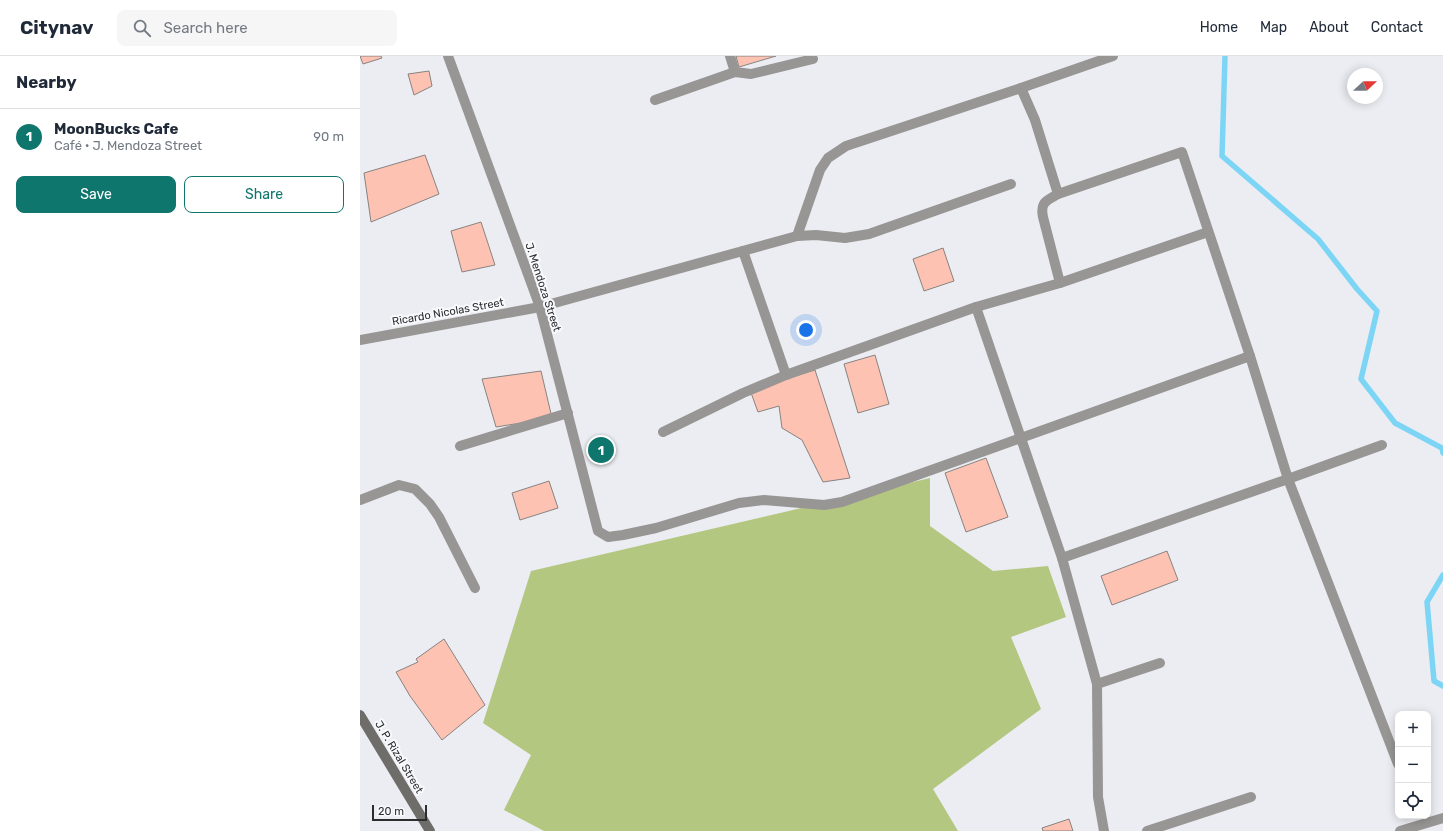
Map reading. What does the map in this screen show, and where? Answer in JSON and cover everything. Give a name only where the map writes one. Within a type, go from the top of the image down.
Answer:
[{"type":"main road","name":"J. P. Rizal Street","points":[[360,715],[430,831]]},
{"type":"street","name":"J. Mendoza Street","points":[[448,56],[540,307],[598,531],[608,537],[622,535],[656,528],[739,503],[764,500],[824,505],[842,502],[1021,438]]},
{"type":"street","points":[[730,56],[735,72]]},
{"type":"street","points":[[797,236],[820,170],[828,158],[846,146],[1022,88],[1113,56]]},
{"type":"street","points":[[655,100],[735,72],[751,74],[813,59]]},
{"type":"street","points":[[1022,88],[1035,120],[1058,194]]},
{"type":"street","points":[[1060,283],[1042,209],[1044,202],[1058,194],[1182,152],[1250,356],[1288,479],[1395,756]]},
{"type":"street","name":"Ricardo Nicolas Street","points":[[360,340],[540,307],[797,236],[816,235],[845,238],[869,234],[1011,184]]},
{"type":"street","points":[[663,432],[743,393],[786,375],[976,307],[1060,283],[1208,232]]},
{"type":"street","points":[[743,251],[786,375]]},
{"type":"street","points":[[976,307],[1062,558],[1097,684],[1098,797],[1104,831]]},
{"type":"street","points":[[1021,438],[1250,356]]},
{"type":"street","points":[[460,446],[568,413]]},
{"type":"street","points":[[1062,558],[1288,479],[1382,444]]},
{"type":"street","points":[[360,500],[399,485],[415,489],[430,504],[439,517],[475,588]]},
{"type":"street","points":[[1097,684],[1160,662]]},
{"type":"street","points":[[1147,831],[1251,797]]},
{"type":"street","points":[[1400,831],[1443,818]]},
{"type":"green space","points":[[930,478],[930,526],[993,571],[1048,566],[1066,617],[1011,637],[1041,709],[933,789],[958,831],[544,831],[504,810],[531,755],[483,723],[531,571]]},
{"type":"building","points":[[360,56],[381,56],[382,58],[363,64]]},
{"type":"building","points":[[736,56],[776,56],[739,67]]},
{"type":"building","points":[[429,71],[432,86],[414,95],[408,74]]},
{"type":"building","points":[[425,155],[439,194],[371,222],[364,173]]},
{"type":"building","points":[[481,222],[495,265],[462,272],[451,231]]},
{"type":"building","points":[[943,248],[954,281],[924,291],[913,259]]},
{"type":"building","points":[[875,355],[889,404],[858,413],[844,364]]},
{"type":"building","points":[[815,370],[850,478],[823,482],[802,440],[782,428],[779,406],[758,412],[750,390]]},
{"type":"building","points":[[541,371],[552,418],[496,427],[482,379]]},
{"type":"building","points":[[986,458],[1008,517],[966,532],[945,473]]},
{"type":"building","points":[[549,481],[558,508],[520,520],[512,493]]},
{"type":"building","points":[[1167,551],[1178,580],[1112,605],[1101,576]]},
{"type":"building","points":[[444,639],[485,705],[442,740],[410,696],[396,672],[418,662],[416,659]]},
{"type":"building","points":[[1069,819],[1073,831],[1043,831],[1042,828]]},
{"type":"waterway","points":[[1225,56],[1222,156],[1318,239],[1357,289],[1377,311],[1361,379],[1395,423],[1442,448],[1443,453]]},
{"type":"waterway","points":[[1443,575],[1427,602],[1434,681],[1443,686]]},
{"type":"place","name":"MoonBucks Cafe","points":[[601,450]]}]
